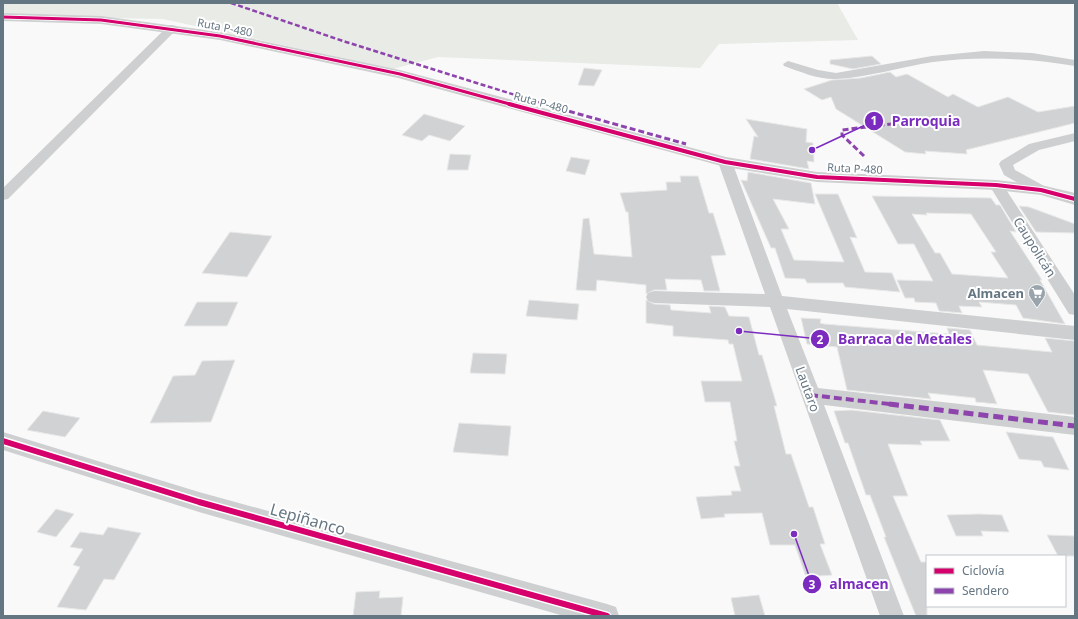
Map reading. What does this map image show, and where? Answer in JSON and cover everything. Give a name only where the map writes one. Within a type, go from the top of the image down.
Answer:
[{"type":"street","name":"Ruta P-480","points":[[3,17],[101,20],[172,28],[220,36],[400,74],[725,162],[817,177],[996,185],[1041,190],[1075,199]]},
{"type":"street","points":[[3,196],[172,28]]},
{"type":"street","points":[[788,64],[816,73],[836,76],[889,68],[932,59],[984,54],[1032,56],[1075,63]]},
{"type":"street","points":[[1041,190],[1009,172],[1006,164],[1034,147],[1075,137]]},
{"type":"street","name":"Lautaro","points":[[725,162],[892,616]]},
{"type":"street","name":"Caupolicán","points":[[996,185],[1075,309]]},
{"type":"street","points":[[654,298],[776,301],[1075,333]]},
{"type":"street","points":[[810,395],[1075,426]]},
{"type":"street","name":"Lepiñanco","points":[[3,441],[207,504],[607,616]]},
{"type":"shaded area","points":[[3,3],[837,3],[858,40],[719,44],[700,68],[438,57],[393,69],[163,19],[3,16]]},
{"type":"building","points":[[872,56],[881,64],[853,69],[830,64],[830,60]]},
{"type":"building","points":[[584,68],[602,70],[594,86],[578,85]]},
{"type":"building","points":[[890,72],[896,77],[907,74],[948,97],[953,94],[978,107],[1008,97],[1038,112],[1075,106],[1075,123],[966,150],[967,154],[925,151],[926,154],[905,152],[836,109],[831,97],[822,100],[804,89],[832,80],[861,78]]},
{"type":"building","points":[[424,114],[465,126],[450,141],[429,135],[422,141],[402,135]]},
{"type":"building","points":[[746,119],[807,129],[806,142],[813,143],[814,162],[807,161],[809,169],[750,159],[754,136],[758,137]]},
{"type":"building","points":[[450,154],[471,155],[468,170],[447,170]]},
{"type":"building","points":[[571,157],[590,160],[585,175],[566,171]]},
{"type":"building","points":[[748,172],[811,183],[815,204],[773,199],[789,229],[781,229],[794,260],[844,262],[815,194],[838,194],[857,238],[850,237],[865,272],[892,273],[900,292],[845,287],[843,283],[807,283],[805,279],[785,278],[775,248],[771,248],[741,180],[747,181]]},
{"type":"building","points":[[680,176],[698,176],[709,213],[713,213],[726,255],[711,256],[720,291],[704,291],[701,280],[665,279],[667,290],[654,290],[646,294],[646,285],[597,280],[596,291],[576,290],[583,219],[589,218],[594,254],[632,257],[628,212],[626,212],[620,193],[667,190],[666,182],[681,182]]},
{"type":"building","points":[[872,196],[991,198],[996,205],[1000,205],[1016,232],[1010,231],[1042,280],[1040,280],[1065,324],[1023,318],[1016,305],[979,302],[982,307],[959,306],[962,313],[939,311],[936,303],[915,302],[914,298],[905,298],[897,280],[933,281],[914,244],[898,244]],"holes":[[[912,214],[971,214],[996,252],[991,252],[1008,278],[952,274],[940,253],[935,253]]]},
{"type":"building","points":[[1019,206],[1029,207],[1075,224],[1075,233],[1036,232]]},
{"type":"building","points":[[230,232],[272,236],[247,277],[202,273]]},
{"type":"building","points":[[529,300],[579,304],[577,320],[526,316]]},
{"type":"building","points":[[646,300],[654,304],[670,305],[671,310],[711,313],[709,306],[725,307],[729,316],[749,317],[759,355],[762,355],[777,406],[774,406],[786,454],[791,454],[809,507],[813,507],[825,544],[820,544],[832,575],[806,577],[795,545],[770,545],[762,513],[724,514],[725,517],[701,519],[696,497],[732,495],[731,491],[741,491],[734,466],[740,466],[734,441],[737,441],[730,402],[705,402],[701,381],[742,381],[733,344],[729,344],[728,340],[673,336],[673,326],[646,323]]},
{"type":"building","points":[[197,302],[238,302],[227,326],[184,326]]},
{"type":"building","points":[[801,318],[821,319],[820,323],[824,324],[949,334],[947,328],[970,330],[977,345],[1052,352],[1045,338],[1075,341],[1075,415],[1048,412],[1028,374],[983,370],[997,404],[976,402],[975,398],[928,393],[931,399],[847,390],[837,347],[807,344]]},
{"type":"building","points":[[473,353],[507,354],[505,374],[470,373]]},
{"type":"building","points":[[235,360],[211,422],[150,423],[173,376],[195,375],[202,361]]},
{"type":"building","points":[[851,410],[940,420],[950,441],[920,441],[922,445],[888,444],[908,496],[893,496],[921,562],[926,562],[927,616],[916,616],[884,537],[886,537],[870,495],[866,495],[848,443],[845,443],[834,411]]},
{"type":"building","points":[[43,411],[80,418],[65,437],[27,430]]},
{"type":"building","points":[[459,423],[511,426],[508,456],[453,452]]},
{"type":"building","points":[[1006,432],[1053,437],[1069,470],[1044,467],[1041,461],[1019,459]]},
{"type":"building","points":[[56,509],[74,514],[56,537],[37,532]]},
{"type":"building","points":[[947,515],[1002,515],[1009,532],[981,531],[983,536],[956,536]]},
{"type":"building","points":[[108,527],[141,533],[114,580],[104,579],[86,610],[57,607],[80,567],[73,565],[83,549],[70,547],[80,532],[103,535]]},
{"type":"building","points":[[1047,535],[1075,536],[1075,556],[1057,555]]},
{"type":"building","points":[[380,591],[379,598],[403,597],[401,616],[353,616],[356,592]]},
{"type":"building","points":[[759,595],[765,616],[735,616],[731,598]]},
{"type":"marked path","points":[[231,3],[317,33],[405,61],[574,113],[686,144]]},
{"type":"marked path","points":[[864,156],[842,135],[842,130],[891,124],[900,121]]},
{"type":"marked path","points":[[810,395],[1075,426]]},
{"type":"cycle path","points":[[3,17],[101,20],[220,36],[400,74],[725,162],[817,177],[996,185],[1041,190],[1075,199]]},
{"type":"cycle path","points":[[3,441],[199,502],[607,616]]},
{"type":"place","name":"Parroquia","points":[[812,150]]},
{"type":"place","name":"Almacen","points":[[1037,308]]},
{"type":"place","name":"Barraca de Metales","points":[[739,331]]},
{"type":"place","name":"almacen","points":[[794,534]]}]
